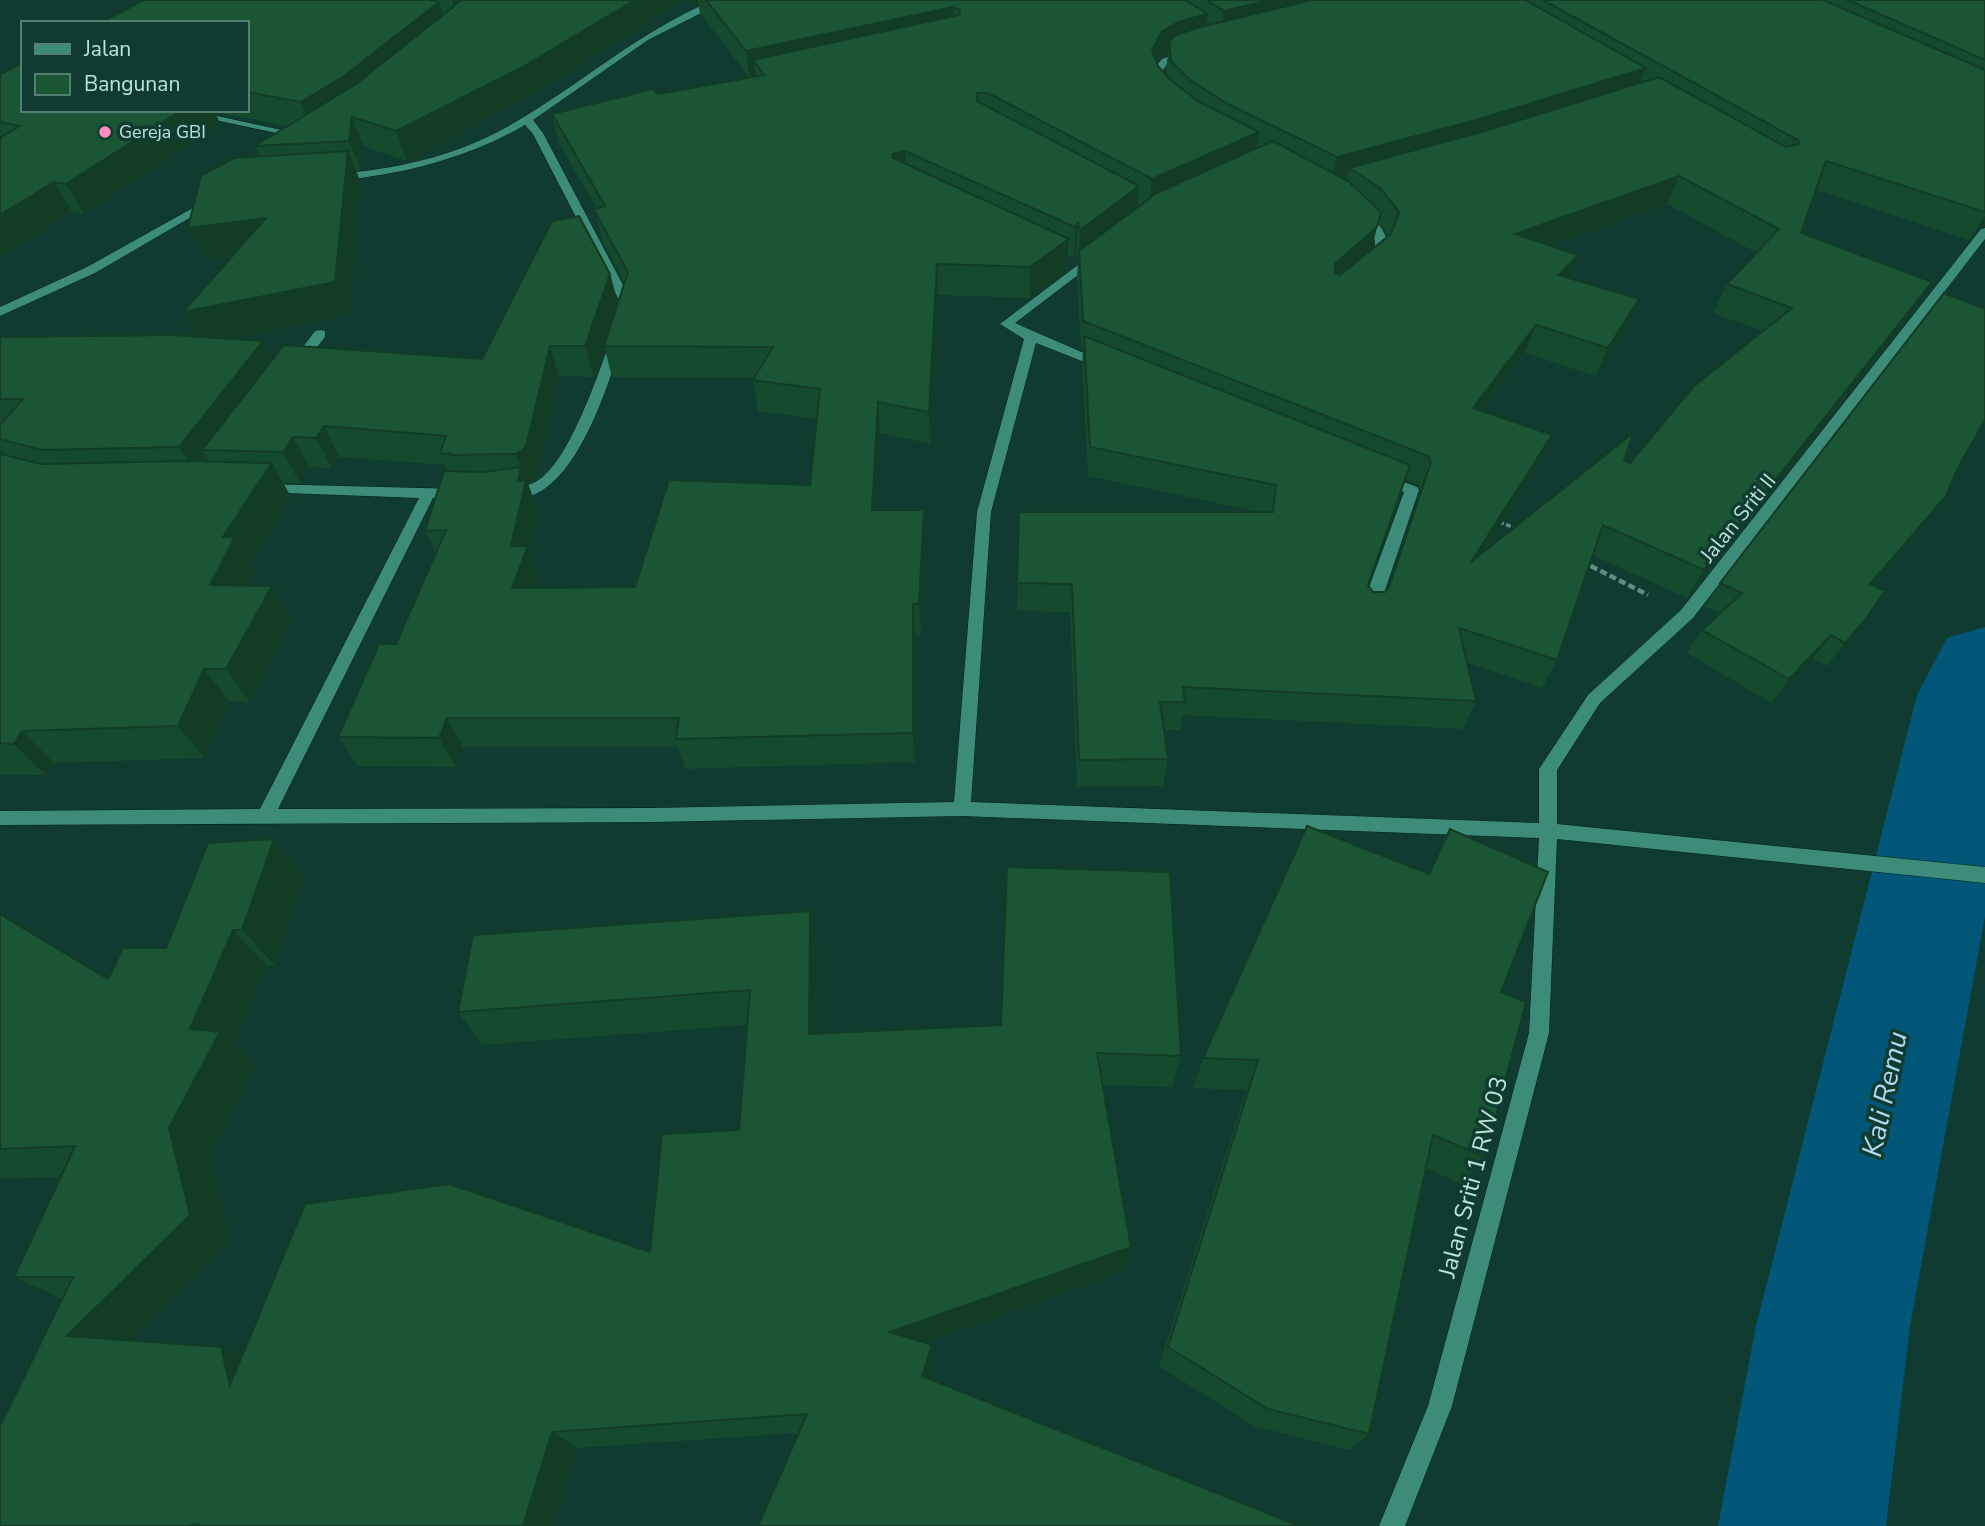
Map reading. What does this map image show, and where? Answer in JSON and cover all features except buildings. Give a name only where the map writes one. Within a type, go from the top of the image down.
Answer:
[{"type":"street","points":[[323,178],[374,175],[468,150],[527,120],[646,36],[691,11],[722,0]]},
{"type":"street","points":[[1166,99],[1157,82],[1158,70],[1165,61],[1206,47]]},
{"type":"street","points":[[183,112],[316,138],[296,151]]},
{"type":"street","points":[[246,489],[487,494],[532,491],[554,476],[568,454],[609,365],[627,304],[544,132],[527,120]]},
{"type":"street","points":[[0,312],[91,270],[222,197]]},
{"type":"street","points":[[1348,206],[1372,224],[1383,239],[1378,257],[1360,273]]},
{"type":"street","name":"Jalan Sriti II","points":[[1549,831],[1548,769],[1594,699],[1686,614],[1812,459],[1985,231]]},
{"type":"street","points":[[1109,246],[1074,265],[1006,324],[1031,337],[1116,369]]},
{"type":"street","points":[[287,378],[320,334]]},
{"type":"street","points":[[961,809],[984,512],[1031,337]]},
{"type":"street","points":[[1366,472],[1412,490],[1374,591],[1369,614]]},
{"type":"street","points":[[265,817],[428,494]]},
{"type":"street","points":[[0,818],[654,815],[961,809],[1549,831],[1985,876]]},
{"type":"street","name":"Jalan Sriti 1 RW 03","points":[[1392,1526],[1440,1406],[1539,1032],[1549,831]]},
{"type":"path","points":[[1496,521],[1532,535]]},
{"type":"path","points":[[1579,560],[1686,614]]},
{"type":"waterway","name":"Kali Remu","points":[[1802,1526],[1833,1326],[1971,695],[1985,666]]},
{"type":"place","name":"Gereja GBI","points":[[105,132]]}]
